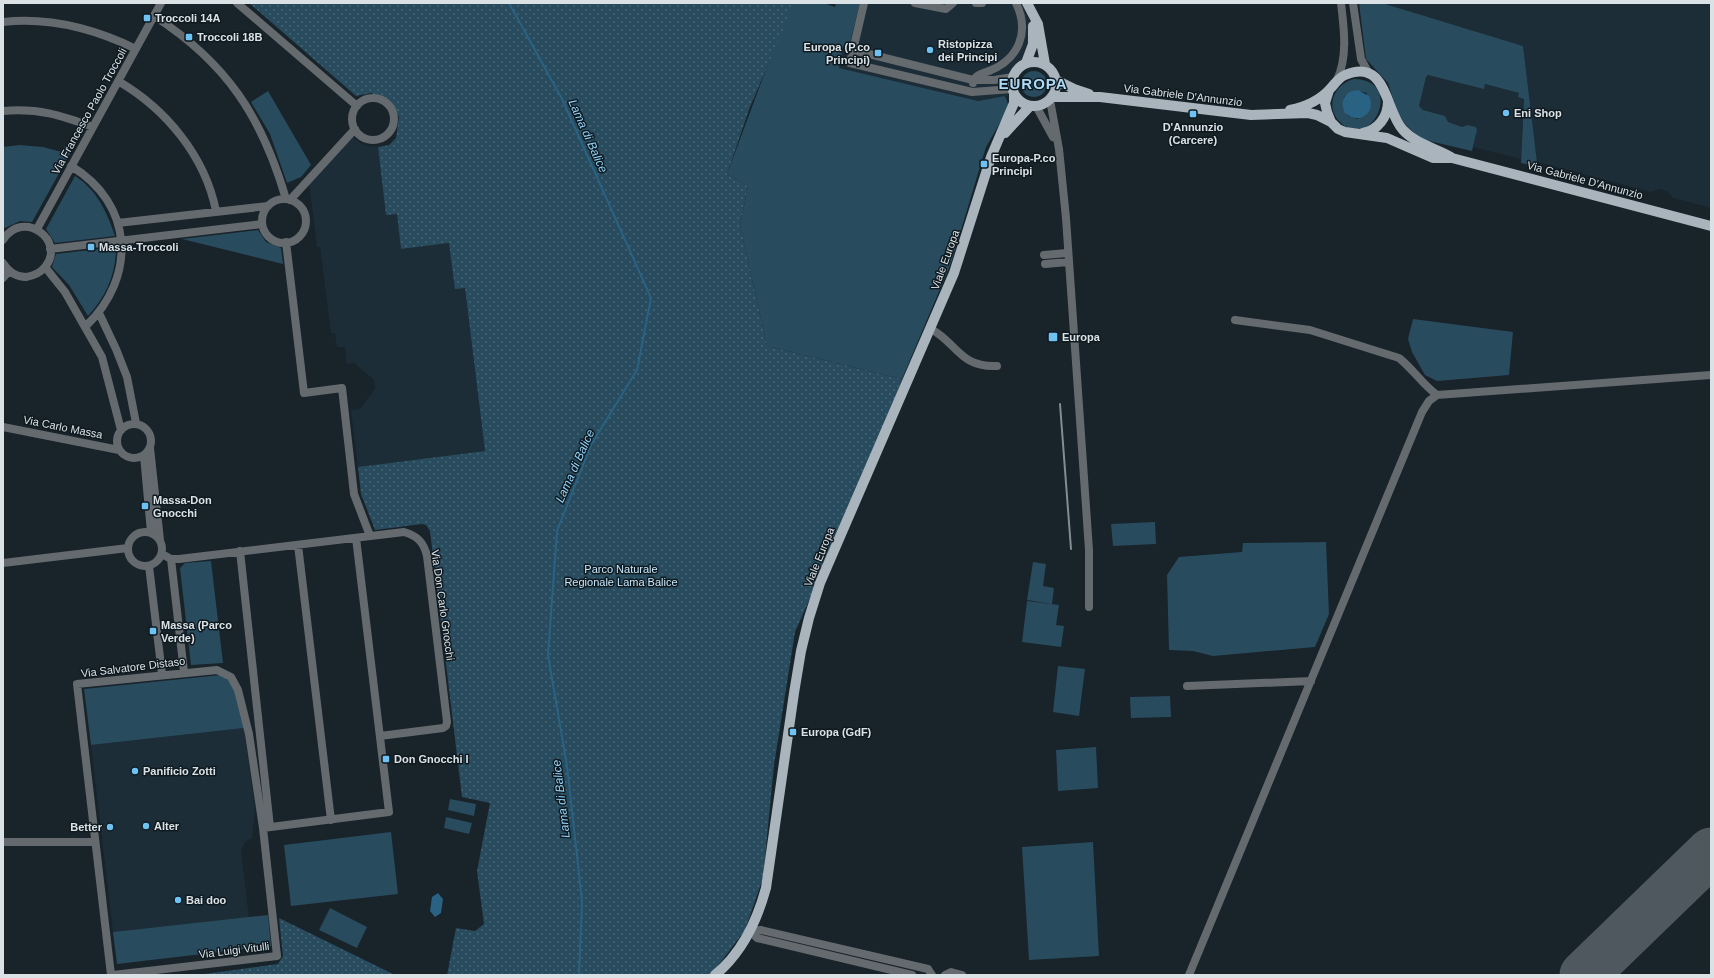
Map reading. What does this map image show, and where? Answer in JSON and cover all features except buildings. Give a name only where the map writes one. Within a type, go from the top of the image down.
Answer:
[{"type":"main road","points":[[1027,3],[1039,30],[1044,64]]},
{"type":"main road","points":[[1026,63],[1033,44],[1033,16]]},
{"type":"main road","points":[[1032,62],[1044,64],[1052,71],[1056,80],[1057,86],[1051,98],[1033,106],[1018,99],[1013,91],[1013,77],[1016,71],[1026,63],[1032,62]]},
{"type":"main road","points":[[1263,115],[1299,108],[1312,102],[1329,90],[1337,80],[1345,75],[1354,72],[1369,74],[1384,87],[1397,122],[1410,136],[1452,158]]},
{"type":"main road","name":"Via Gabriele D'Annunzio","points":[[1056,80],[1074,89],[1100,97]]},
{"type":"main road","points":[[1329,90],[1325,103],[1331,122]]},
{"type":"main road","name":"Viale Europa","points":[[715,975],[737,952],[750,931],[757,918],[766,888],[801,651],[820,583],[931,328],[959,259],[991,157],[1014,103],[1013,91]]},
{"type":"main road","name":"Via Gabriele D'Annunzio","points":[[1051,98],[1100,97],[1217,112],[1263,115]]},
{"type":"main road","points":[[1359,134],[1373,130],[1383,120],[1386,114],[1388,99]]},
{"type":"main road","name":"Viale Europa","points":[[991,157],[1004,134],[1033,106]]},
{"type":"main road","points":[[1263,115],[1308,113],[1317,115],[1331,122],[1345,132],[1387,138],[1433,158],[1452,158]]},
{"type":"main road","name":"Via Gabriele D'Annunzio","points":[[1452,158],[1711,226]]},
{"type":"street","name":"Via Francesco Paolo Troccoli","points":[[37,229],[161,3]]},
{"type":"street","points":[[237,3],[357,106]]},
{"type":"street","points":[[864,3],[850,63],[972,92],[1013,91]]},
{"type":"street","points":[[915,3],[946,9],[953,3]]},
{"type":"street","points":[[976,3],[982,3]]},
{"type":"street","points":[[972,92],[974,80],[978,75],[990,71],[1007,59],[1017,48],[1022,37],[1022,26],[1016,3]]},
{"type":"street","points":[[1337,80],[1344,62],[1343,17],[1341,3]]},
{"type":"street","points":[[1353,3],[1361,59],[1369,74]]},
{"type":"street","points":[[154,16],[201,51],[233,86],[266,141],[288,199],[300,207],[304,214],[305,222],[301,234],[294,240],[286,242],[278,242],[270,238],[265,232],[262,224],[263,216],[268,206]]},
{"type":"street","points":[[3,22],[50,23],[87,30],[110,37],[136,49]]},
{"type":"street","points":[[853,50],[974,80],[994,80],[1013,77]]},
{"type":"street","points":[[880,70],[883,57]]},
{"type":"street","points":[[118,82],[147,100],[175,128],[193,154],[207,181],[216,211]]},
{"type":"street","points":[[1051,98],[1059,149],[1068,262],[1089,550],[1089,607]]},
{"type":"street","points":[[378,99],[390,106],[394,119],[390,132],[378,139],[364,138],[355,129],[353,116],[357,106],[364,100],[378,99]]},
{"type":"street","points":[[1033,106],[1059,149]]},
{"type":"street","points":[[3,111],[27,109],[61,115],[93,127]]},
{"type":"street","points":[[118,223],[268,206],[278,200],[288,199],[355,129]]},
{"type":"street","points":[[71,166],[86,176],[102,193],[118,223],[122,241],[119,274],[109,299],[99,313],[86,326]]},
{"type":"street","points":[[50,249],[262,224]]},
{"type":"street","points":[[3,278],[5,266],[18,276],[37,274],[44,268],[49,259],[50,249],[44,236],[37,229],[22,227],[13,230],[4,237]]},
{"type":"street","points":[[286,242],[304,393],[342,388],[354,494],[370,536]]},
{"type":"street","points":[[1044,255],[1067,253]]},
{"type":"street","points":[[1045,264],[1068,262]]},
{"type":"street","points":[[44,268],[65,292],[86,326],[102,358],[121,430]]},
{"type":"street","points":[[99,313],[116,348],[127,377],[136,424]]},
{"type":"street","points":[[1235,320],[1310,330],[1399,358],[1411,368],[1424,385],[1437,395]]},
{"type":"street","points":[[931,328],[938,332],[959,355],[986,366],[997,366]]},
{"type":"street","points":[[1189,975],[1422,412],[1429,400],[1437,395],[1711,375]]},
{"type":"street","points":[[150,448],[144,456],[139,458],[127,457],[119,450],[117,440],[121,430],[127,425],[136,424],[146,428],[151,437],[150,448],[162,554],[155,563],[149,566],[135,563],[128,554],[129,543],[135,534],[140,532],[151,532],[160,540]]},
{"type":"street","name":"Via Carlo Massa","points":[[3,427],[119,450]]},
{"type":"street","points":[[144,456],[151,532]]},
{"type":"street","name":"Via Don Carlo Gnocchi","points":[[172,559],[404,532],[414,535],[420,540],[426,550],[447,722],[443,728],[380,736]]},
{"type":"street","points":[[240,551],[266,827],[331,820],[389,812],[356,538]]},
{"type":"street","points":[[298,545],[331,820]]},
{"type":"street","points":[[3,563],[128,548]]},
{"type":"street","points":[[162,554],[172,559],[184,672]]},
{"type":"street","points":[[149,566],[162,674]]},
{"type":"street","name":"Via Salvatore Distaso","points":[[112,975],[77,684],[162,674],[217,670],[231,677],[238,690],[249,734],[266,827]]},
{"type":"street","points":[[1188,686],[1311,680]]},
{"type":"street","name":"Via Luigi Vitulli","points":[[112,975],[277,956],[266,827]]},
{"type":"street","points":[[3,842],[95,842]]},
{"type":"street","points":[[750,931],[761,930],[928,969],[932,975]]},
{"type":"street","points":[[750,931],[757,938],[912,975]]},
{"type":"street","points":[[945,975],[951,972],[962,975]]},
{"type":"shaded area","points":[[860,3],[1022,3],[1029,19],[1031,41],[1023,60],[1017,63],[1007,76],[1008,97],[1002,96],[978,101],[838,68],[843,46],[849,47]]},
{"type":"shaded area","points":[[1382,3],[1711,3],[1711,208],[1673,198],[1667,191],[1660,189],[1651,192],[1537,162],[1523,46]]},
{"type":"shaded area","points":[[1430,75],[1484,88],[1485,84],[1520,93],[1524,99],[1521,159],[1473,147],[1477,130],[1476,127],[1467,125],[1462,127],[1448,122],[1445,116],[1421,109],[1419,105],[1426,77]]},
{"type":"shaded area","points":[[1358,90],[1369,96],[1371,107],[1369,112],[1361,118],[1350,117],[1343,109],[1344,97],[1350,92]]},
{"type":"shaded area","points":[[353,137],[363,145],[378,147],[386,214],[397,213],[401,249],[450,243],[455,288],[465,288],[485,451],[358,467],[351,410],[360,409],[375,389],[374,380],[354,363],[347,364],[345,347],[337,347],[335,333],[331,333],[320,247],[317,247],[309,184]]},
{"type":"shaded area","points":[[244,728],[255,809],[252,838],[245,842],[241,850],[249,918],[113,932],[91,745]]},
{"type":"shaded area","points":[[438,893],[443,899],[441,913],[435,917],[430,911],[432,897]]},
{"type":"green space","name":"Parco Naturale Regionale Lama Balice","points":[[249,3],[794,3],[750,107],[727,174],[748,186],[740,225],[767,346],[902,379],[880,440],[795,632],[774,765],[763,878],[745,930],[711,975],[447,975],[456,928],[475,931],[484,924],[477,871],[490,803],[462,797],[430,531],[426,525],[422,524],[375,530],[361,494],[358,467],[485,451],[465,288],[455,289],[449,243],[401,249],[397,214],[386,215],[378,147],[389,145],[396,138],[399,117],[390,101],[371,93],[356,96]]},
{"type":"green space","points":[[794,3],[824,3],[835,7],[836,3],[860,3],[849,47],[843,46],[839,68],[978,101],[1004,96],[1009,107],[986,147],[951,263],[902,379],[767,346],[740,225],[748,186],[727,174],[780,32]]},
{"type":"green space","points":[[1359,3],[1382,3],[1523,46],[1537,162],[1536,166],[1521,163],[1524,99],[1518,97],[1519,93],[1485,84],[1484,89],[1428,75],[1426,77],[1419,106],[1423,110],[1445,116],[1448,122],[1462,127],[1467,125],[1476,127],[1477,130],[1472,151],[1425,140],[1415,134],[1405,124],[1397,111],[1388,83],[1366,59]]},
{"type":"green space","points":[[1034,71],[1043,75],[1047,84],[1043,93],[1034,97],[1025,93],[1021,84],[1025,75]]},
{"type":"green space","points":[[1354,79],[1370,82],[1378,91],[1381,101],[1378,113],[1372,123],[1363,129],[1352,129],[1340,122],[1335,116],[1332,103],[1334,96],[1337,91],[1347,82]],"holes":[[[1355,90],[1367,93],[1358,119],[1348,116],[1343,107],[1344,97]]]},
{"type":"green space","points":[[268,91],[311,165],[301,177],[287,183],[270,134],[251,102]]},
{"type":"green space","points":[[19,145],[43,147],[62,152],[65,146],[72,150],[32,222],[20,221],[5,228],[3,227],[3,147]]},
{"type":"green space","points":[[75,176],[89,188],[100,202],[105,210],[115,236],[55,243],[46,229]]},
{"type":"green space","points":[[258,230],[266,242],[281,248],[283,264],[182,239]]},
{"type":"green space","points":[[116,247],[116,257],[109,284],[100,301],[88,316],[69,285],[52,267],[56,254]]},
{"type":"green space","points":[[1413,319],[1513,332],[1509,375],[1437,381],[1425,375],[1412,352],[1408,339]]},
{"type":"green space","points":[[1155,522],[1156,544],[1113,546],[1111,524]]},
{"type":"green space","points":[[1326,542],[1329,614],[1315,647],[1213,656],[1193,651],[1169,650],[1167,575],[1179,557],[1242,552],[1243,543]]},
{"type":"green space","points":[[211,561],[223,663],[191,665],[180,568],[185,563]]},
{"type":"green space","points":[[1033,562],[1046,564],[1043,586],[1054,588],[1052,604],[1027,600]]},
{"type":"green space","points":[[1027,601],[1059,605],[1056,625],[1064,626],[1061,647],[1022,642]]},
{"type":"green space","points":[[1058,666],[1085,669],[1079,716],[1053,712]]},
{"type":"green space","points":[[221,675],[227,679],[235,691],[244,728],[91,745],[84,689]]},
{"type":"green space","points":[[1170,696],[1171,717],[1131,718],[1130,697]]},
{"type":"green space","points":[[1096,747],[1098,788],[1058,791],[1056,750]]},
{"type":"green space","points":[[450,799],[476,804],[474,816],[448,810]]},
{"type":"green space","points":[[446,817],[472,823],[469,834],[444,828]]},
{"type":"green space","points":[[391,832],[398,894],[291,906],[284,845]]},
{"type":"green space","points":[[1093,842],[1099,956],[1029,960],[1022,847]]},
{"type":"green space","points":[[330,908],[367,927],[357,948],[319,930]]},
{"type":"green space","points":[[268,915],[271,946],[117,964],[113,932]]},
{"type":"green space","points":[[279,918],[395,975],[197,975],[278,964],[283,956]]},
{"type":"waterway","name":"Lama di Balice","points":[[509,3],[562,99],[651,298],[637,370],[591,445],[557,531],[548,655],[567,766],[582,901],[579,975]]},
{"type":"runway","points":[[1584,975],[1711,852]]},
{"type":"railway","points":[[1060,404],[1071,549]]},
{"type":"place","name":"Troccoli 14A","points":[[147,18]]},
{"type":"place","name":"Troccoli 18B","points":[[189,37]]},
{"type":"place","name":"Ristopizza dei Principi","points":[[930,50]]},
{"type":"place","name":"Europa (P.co Principi)","points":[[878,53]]},
{"type":"place","name":"Eni Shop","points":[[1506,113]]},
{"type":"place","name":"D'Annunzio (Carcere)","points":[[1193,114]]},
{"type":"place","name":"Europa-P.co Principi","points":[[984,164]]},
{"type":"place","name":"Massa-Troccoli","points":[[91,247]]},
{"type":"place","name":"Europa","points":[[1053,337]]},
{"type":"place","name":"Massa-Don Gnocchi","points":[[145,506]]},
{"type":"place","name":"Massa (Parco Verde)","points":[[153,631]]},
{"type":"place","name":"Europa (GdF)","points":[[793,732]]},
{"type":"place","name":"Don Gnocchi I","points":[[386,759]]},
{"type":"place","name":"Panificio Zotti","points":[[135,771]]},
{"type":"place","name":"Alter","points":[[146,826]]},
{"type":"place","name":"Better","points":[[110,827]]},
{"type":"place","name":"Bai doo","points":[[178,900]]},
{"type":"district","name":"EUROPA","points":[[1033,83]]}]
